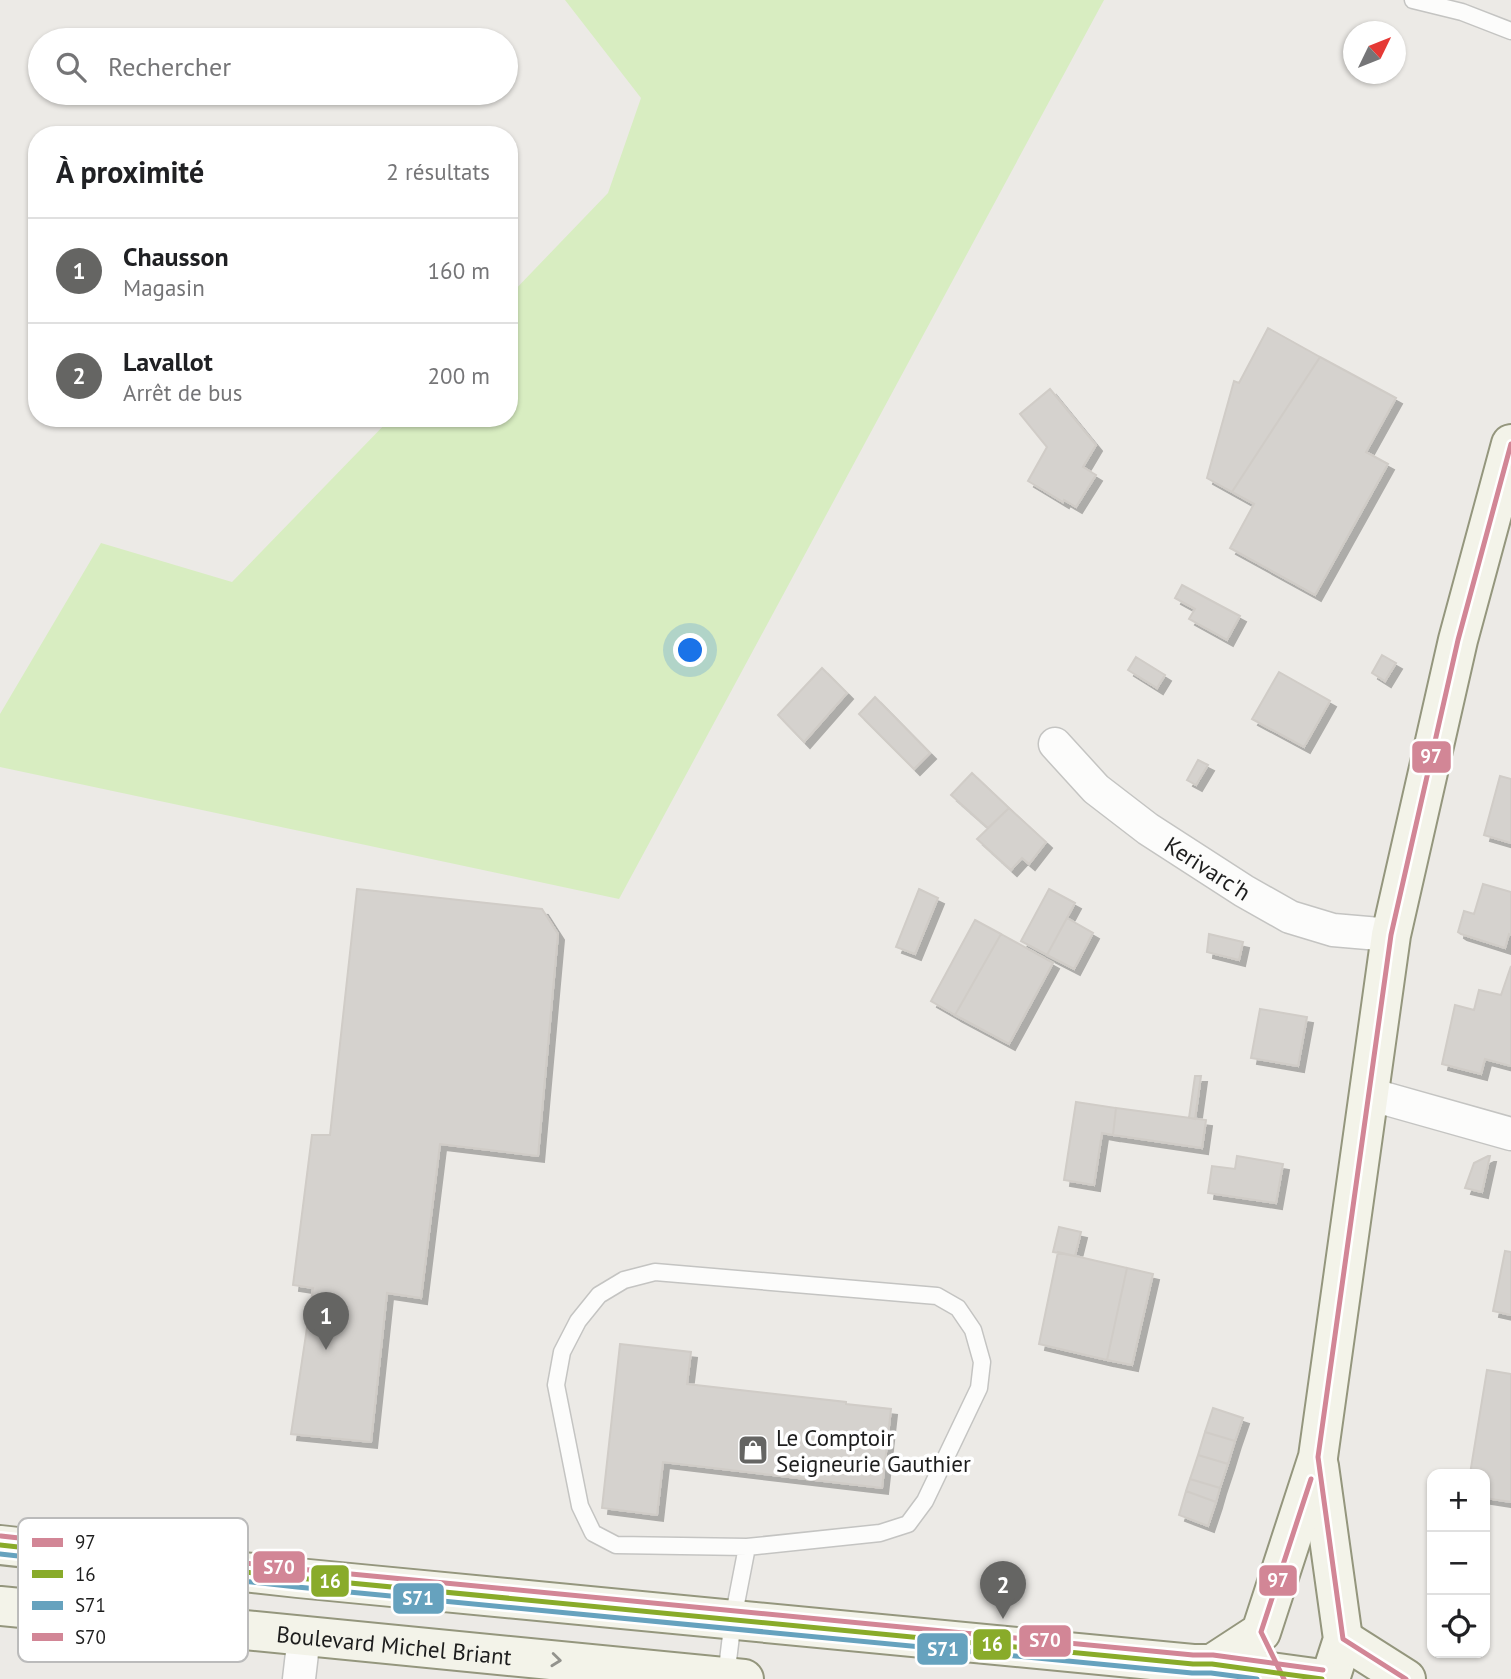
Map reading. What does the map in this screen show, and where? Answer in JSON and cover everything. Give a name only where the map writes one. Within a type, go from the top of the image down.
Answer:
[{"type":"main road","points":[[1212,1664],[1261,1632],[1318,1457],[1391,935],[1458,640],[1511,444]]},
{"type":"main road","points":[[1318,1457],[1343,1639],[1330,1679]]},
{"type":"main road","points":[[0,1545],[18,1547]]},
{"type":"main road","points":[[248,1572],[1212,1664],[1282,1676],[1322,1679]]},
{"type":"main road","name":"Boulevard Michel Briant","points":[[0,1606],[18,1608]]},
{"type":"main road","name":"Boulevard Michel Briant","points":[[248,1630],[735,1678]]},
{"type":"main road","points":[[1261,1632],[1282,1676]]},
{"type":"main road","points":[[1343,1639],[1406,1679]]},
{"type":"street","name":"Kerivarc'h","points":[[1055,744],[1096,789],[1148,829],[1244,891],[1290,917],[1322,927],[1391,935]]},
{"type":"street","points":[[1369,1094],[1511,1134]]},
{"type":"street","points":[[299,1679],[304,1636]]},
{"type":"lane","points":[[1413,0],[1464,6],[1511,31]]},
{"type":"lane","points":[[655,1272],[937,1296],[958,1308],[973,1330],[982,1362],[979,1388],[925,1501],[908,1524],[880,1533],[747,1547],[616,1545],[593,1533],[580,1506],[556,1385],[562,1352],[578,1321],[599,1295],[624,1280],[655,1272]]},
{"type":"lane","points":[[735,1678],[733,1619],[747,1547]]},
{"type":"green space","points":[[565,0],[1104,0],[619,899],[0,767],[0,714],[101,543],[232,582],[382,427],[518,427],[518,287],[608,193],[641,98]]},
{"type":"building","points":[[1268,328],[1320,357],[1232,492],[1207,478],[1234,381],[1239,383]]},
{"type":"building","points":[[1320,357],[1396,398],[1366,452],[1388,464],[1315,595],[1230,548],[1254,504],[1232,492]]},
{"type":"building","points":[[1050,389],[1096,445],[1083,467],[1096,475],[1076,507],[1028,481],[1047,447],[1020,414]]},
{"type":"building","points":[[1182,585],[1240,616],[1227,640],[1189,619],[1195,609],[1175,598]]},
{"type":"building","points":[[1382,655],[1396,663],[1385,681],[1372,673]]},
{"type":"building","points":[[1136,657],[1165,675],[1157,688],[1128,670]]},
{"type":"building","points":[[822,668],[847,693],[804,742],[778,715]]},
{"type":"building","points":[[1279,672],[1330,701],[1304,747],[1252,719]]},
{"type":"building","points":[[875,697],[930,753],[914,769],[859,714]]},
{"type":"building","points":[[1198,760],[1208,765],[1196,785],[1187,780]]},
{"type":"building","points":[[972,773],[1009,808],[988,828],[951,795]]},
{"type":"building","points":[[1500,776],[1511,779],[1511,843],[1484,835]]},
{"type":"building","points":[[1009,808],[1046,842],[1029,864],[1022,858],[1011,870],[977,839]]},
{"type":"building","points":[[1483,884],[1511,892],[1511,935],[1509,934],[1505,948],[1458,932],[1464,911],[1474,914]]},
{"type":"building","points":[[357,889],[542,909],[558,934],[538,1156],[440,1144],[421,1298],[387,1293],[371,1442],[291,1434],[313,1288],[293,1285],[312,1135],[330,1135]]},
{"type":"building","points":[[919,889],[938,898],[915,954],[896,947]]},
{"type":"building","points":[[1049,889],[1075,903],[1047,955],[1021,941]]},
{"type":"building","points":[[1067,918],[1093,933],[1074,969],[1047,955]]},
{"type":"building","points":[[975,920],[1001,934],[955,1015],[931,1001]]},
{"type":"building","points":[[1001,934],[1053,963],[1009,1044],[955,1015]]},
{"type":"building","points":[[1209,934],[1243,942],[1239,960],[1207,952]]},
{"type":"building","points":[[1511,966],[1511,1066],[1485,1059],[1481,1074],[1442,1064],[1455,1005],[1474,1010],[1479,990],[1501,995]]},
{"type":"building","points":[[1260,1009],[1307,1017],[1298,1066],[1251,1058]]},
{"type":"building","points":[[1195,1076],[1201,1076],[1195,1119],[1189,1118]]},
{"type":"building","points":[[1076,1102],[1116,1108],[1113,1135],[1102,1133],[1094,1185],[1064,1180]]},
{"type":"building","points":[[1116,1108],[1206,1120],[1202,1148],[1113,1135]]},
{"type":"building","points":[[1237,1156],[1283,1164],[1276,1203],[1208,1193],[1212,1166],[1235,1169]]},
{"type":"building","points":[[1488,1156],[1482,1192],[1465,1188],[1474,1163]]},
{"type":"building","points":[[1059,1227],[1081,1232],[1075,1256],[1053,1252]]},
{"type":"building","points":[[1505,1251],[1511,1252],[1511,1315],[1493,1311]]},
{"type":"building","points":[[1058,1252],[1127,1268],[1107,1360],[1039,1344]]},
{"type":"building","points":[[1127,1268],[1153,1274],[1132,1365],[1107,1360]]},
{"type":"building","points":[[620,1344],[691,1352],[687,1384],[891,1409],[882,1488],[663,1462],[657,1515],[602,1508]]},
{"type":"building","points":[[1487,1370],[1511,1374],[1511,1502],[1490,1499],[1490,1469],[1471,1469]]},
{"type":"building","points":[[1213,1408],[1243,1418],[1235,1441],[1205,1432]]},
{"type":"building","points":[[1205,1432],[1235,1441],[1228,1464],[1198,1455]]},
{"type":"building","points":[[1198,1455],[1228,1464],[1220,1488],[1190,1479]]},
{"type":"building","points":[[1190,1479],[1220,1488],[1216,1502],[1186,1491]]},
{"type":"building","points":[[1186,1491],[1216,1502],[1208,1526],[1179,1515]]},
{"type":"transit line","name":"97","points":[[1406,1679],[1343,1639],[1318,1457],[1391,935],[1458,640],[1511,444]]},
{"type":"transit line","name":"97","points":[[1284,1679],[1261,1632],[1311,1479]]},
{"type":"transit line","name":"S70","points":[[1,1536],[18,1538]]},
{"type":"transit line","name":"16","points":[[0,1545],[18,1547]]},
{"type":"transit line","name":"S71","points":[[0,1554],[18,1556]]},
{"type":"transit line","name":"S70","points":[[248,1563],[1213,1655],[1323,1670]]},
{"type":"transit line","name":"16","points":[[248,1572],[1212,1664],[1322,1679]]},
{"type":"transit line","name":"S71","points":[[248,1582],[1257,1679]]},
{"type":"place","name":"Chausson","points":[[326,1350]]},
{"type":"place","name":"Le Comptoir Seigneurie Gauthier","points":[[753,1450]]},
{"type":"place","name":"Lavallot","points":[[1003,1619]]}]
